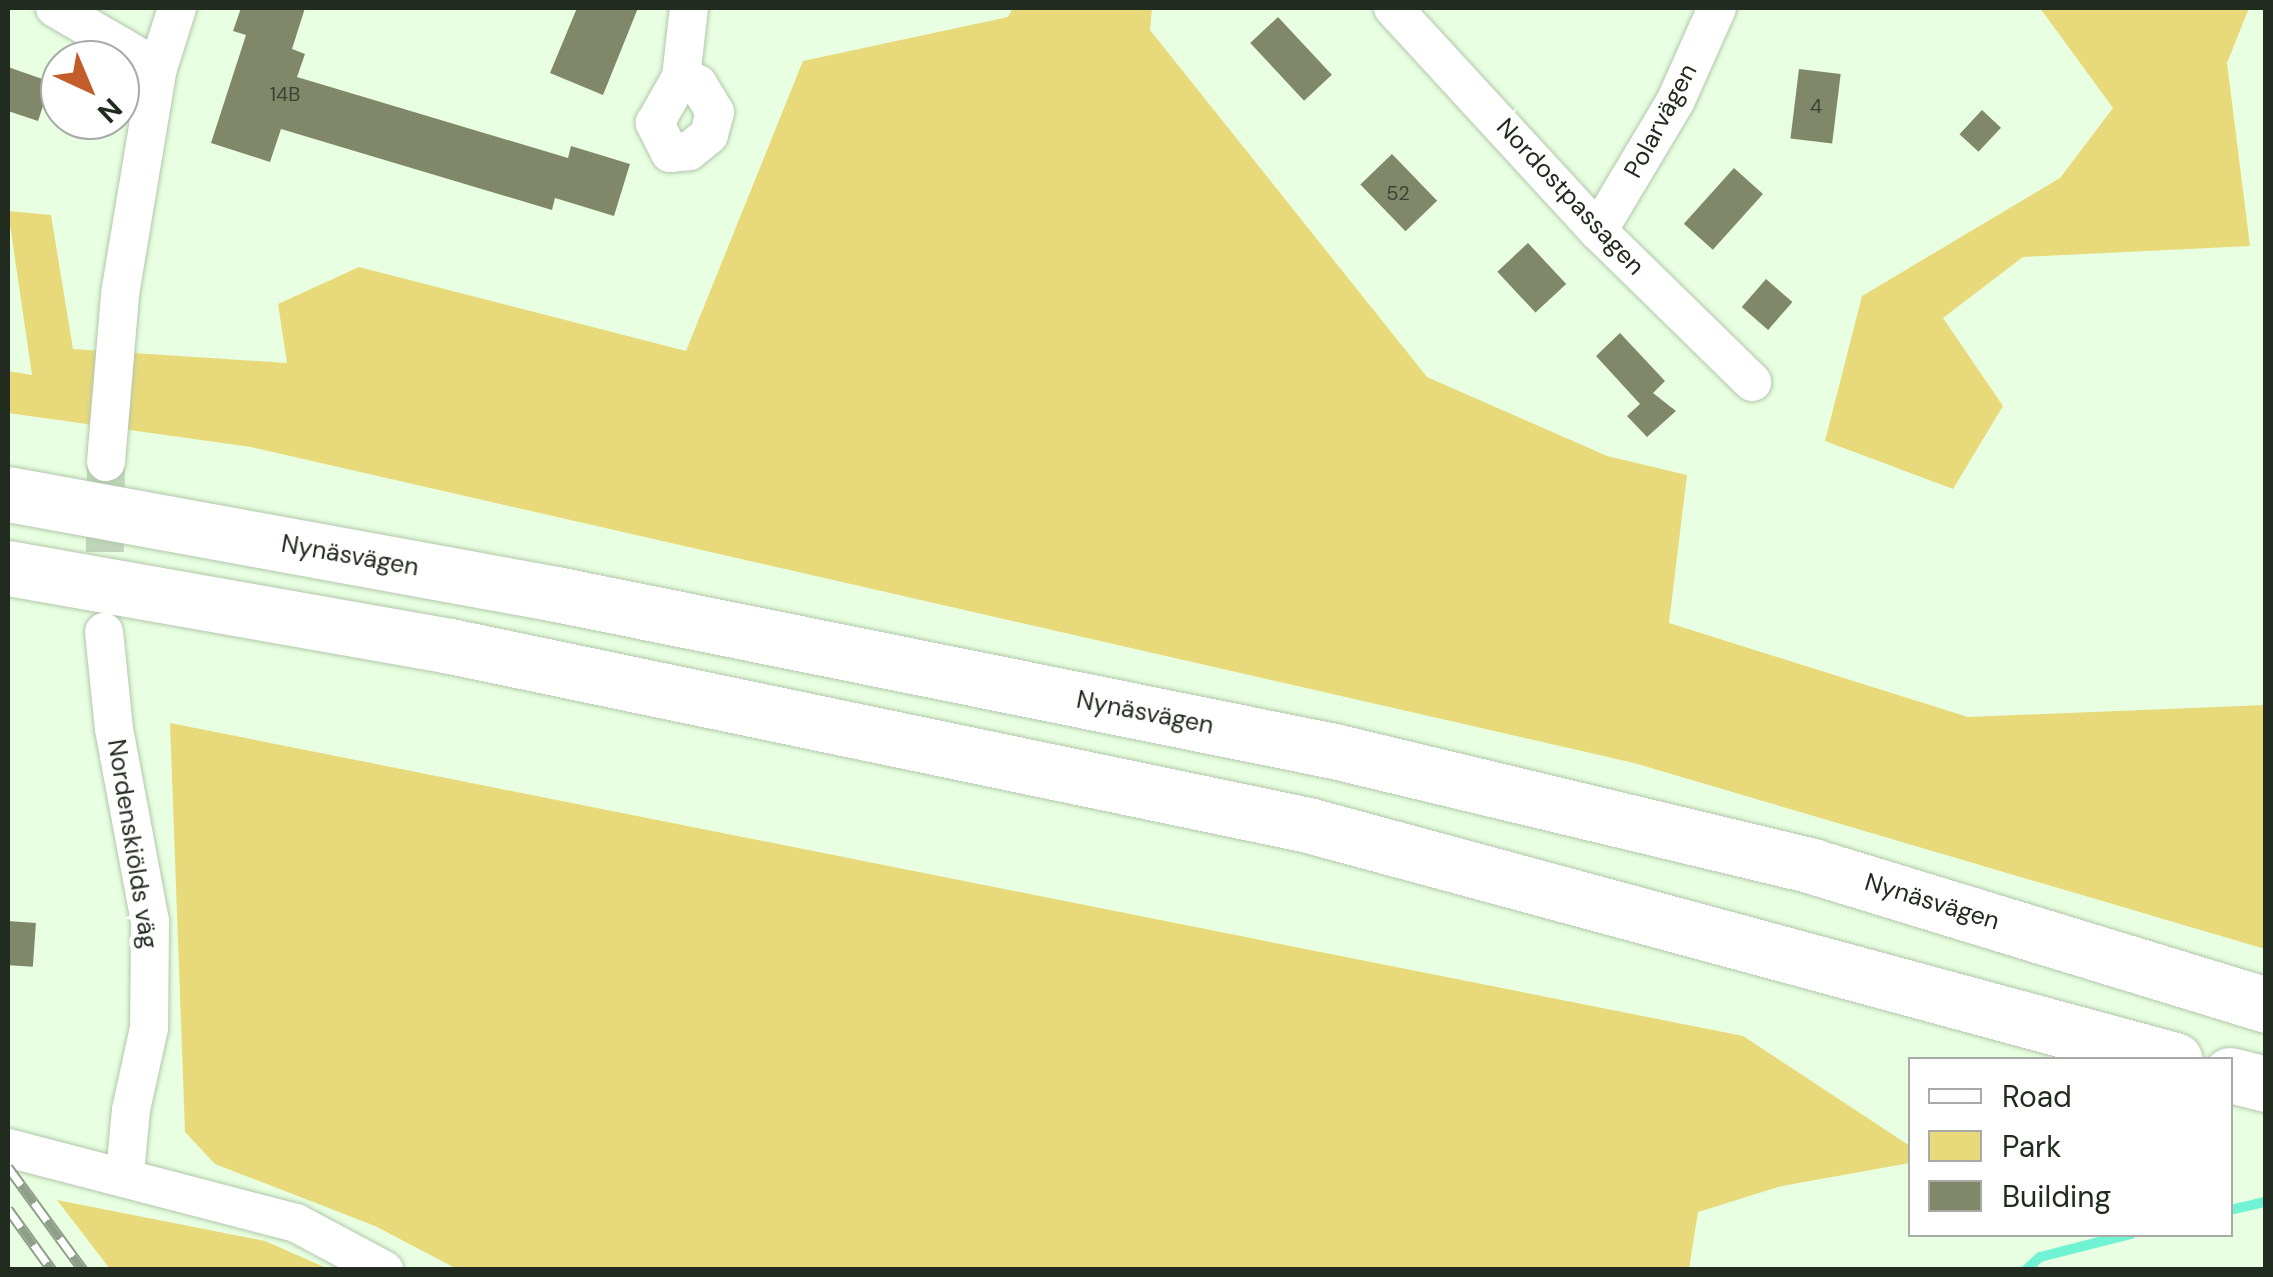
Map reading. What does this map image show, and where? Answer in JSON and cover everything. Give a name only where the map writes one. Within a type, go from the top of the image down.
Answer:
[{"type":"highway","name":"Nynäsvägen","points":[[8,494],[575,598],[1334,751],[1812,866],[2266,1005]]},
{"type":"highway","points":[[8,568],[450,646],[1308,825],[2163,1057]]},
{"type":"highway","points":[[2233,1076],[2266,1084]]},
{"type":"street","points":[[55,8],[158,68]]},
{"type":"street","points":[[106,462],[120,294],[158,68],[178,8]]},
{"type":"street","points":[[681,77],[690,8]]},
{"type":"street","name":"Nordostpassagen","points":[[1393,8],[1598,231],[1752,382]]},
{"type":"street","name":"Polarvägen","points":[[1598,231],[1676,100],[1717,8]]},
{"type":"street","name":"Nordenskiölds väg","points":[[104,632],[114,729],[150,921],[149,1028],[130,1110],[125,1174]]},
{"type":"street","points":[[18,1150],[125,1174],[296,1224],[384,1270]]},
{"type":"green space","points":[[1013,8],[1152,8],[1150,30],[1427,377],[1607,456],[1687,475],[1669,623],[1968,717],[2265,705],[2265,949],[1634,763],[251,447],[8,413],[8,371],[32,375],[8,211],[51,215],[73,349],[287,363],[278,304],[359,267],[686,351],[803,61],[1008,17]]},
{"type":"green space","points":[[2040,8],[2249,8],[2227,63],[2250,246],[2023,257],[1943,318],[2003,406],[1953,489],[1825,441],[1862,296],[2060,178],[2113,108]]},
{"type":"green space","points":[[170,723],[1743,1036],[1908,1145],[1908,1163],[1782,1186],[1698,1212],[1689,1269],[457,1269],[375,1226],[215,1164],[185,1132]]},
{"type":"green space","points":[[57,1200],[265,1241],[329,1269],[110,1269]]},
{"type":"building","points":[[241,8],[305,8],[292,49],[305,54],[297,77],[568,158],[571,146],[630,164],[614,216],[555,198],[552,210],[281,129],[270,162],[211,143],[246,35],[233,31]]},
{"type":"building","points":[[577,8],[638,8],[603,95],[550,73]]},
{"type":"building","points":[[1278,17],[1332,75],[1304,101],[1250,43]]},
{"type":"building","points":[[8,67],[40,78],[38,121],[8,111]]},
{"type":"building","points":[[1799,69],[1841,74],[1832,144],[1790,138]]},
{"type":"building","points":[[1982,110],[2001,128],[1979,152],[1959,134]]},
{"type":"building","points":[[1392,154],[1437,201],[1406,231],[1360,185]]},
{"type":"building","points":[[1734,168],[1763,194],[1713,250],[1684,224]]},
{"type":"building","points":[[1528,243],[1566,284],[1535,313],[1497,272]]},
{"type":"building","points":[[1766,279],[1792,302],[1768,330],[1742,307]]},
{"type":"building","points":[[1620,333],[1665,381],[1653,393],[1676,411],[1647,437],[1627,416],[1640,404],[1596,356]]},
{"type":"building","points":[[8,921],[36,923],[33,967],[8,965]]},
{"type":"waterway","points":[[2233,1209],[2266,1202]]},
{"type":"waterway","points":[[2026,1270],[2040,1257],[2119,1237]]},
{"type":"tunnel","points":[[104,609],[106,462]]},
{"type":"railway","points":[[8,1167],[83,1270]]},
{"type":"railway","points":[[8,1209],[52,1270]]}]
